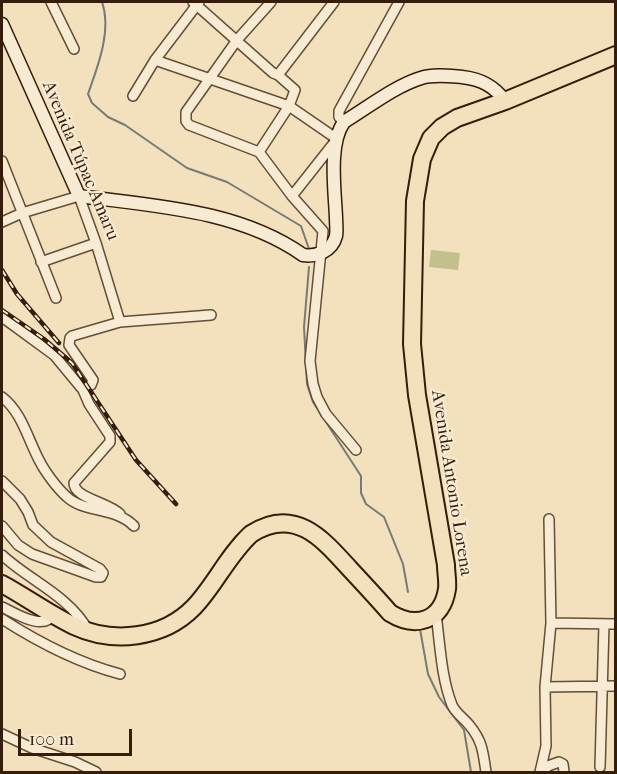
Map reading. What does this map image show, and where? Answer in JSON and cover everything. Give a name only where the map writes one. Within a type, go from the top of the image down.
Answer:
[{"type":"highway","name":"Avenida Antonio Lorena","points":[[436,614],[447,587],[446,565],[417,395],[412,344],[419,170],[431,138],[442,127],[469,112],[505,100],[615,55]]},
{"type":"highway","points":[[2,584],[54,615],[90,632],[110,636],[134,636],[156,631],[174,623],[199,601],[247,538],[263,528],[279,523],[297,525],[312,532],[333,550],[390,613],[401,619],[418,622],[436,614]]},
{"type":"street","points":[[51,2],[74,49]]},
{"type":"street","points":[[133,96],[196,2],[273,73],[296,90],[289,106],[259,152]]},
{"type":"street","points":[[271,2],[237,40],[209,78],[186,112],[186,121],[189,125],[259,152],[292,196],[323,231],[310,361],[313,384],[316,397],[326,414],[356,450]]},
{"type":"street","points":[[278,75],[334,2]]},
{"type":"street","points":[[344,122],[339,117],[339,111],[399,2]]},
{"type":"street","name":"Avenida Túpac Amaru","points":[[2,24],[79,196],[119,318]]},
{"type":"street","points":[[156,60],[289,106],[337,139]]},
{"type":"street","points":[[2,222],[22,213],[79,196],[194,211],[266,233],[303,255],[320,254],[329,248],[336,236],[335,157],[339,129],[344,122],[405,85],[421,78],[440,75],[478,80],[498,91],[505,100]]},
{"type":"street","points":[[292,196],[337,139]]},
{"type":"street","points":[[2,161],[56,298]]},
{"type":"street","points":[[41,262],[96,243]]},
{"type":"street","points":[[83,390],[92,384],[93,380],[69,345],[68,340],[72,336],[119,318],[211,315]]},
{"type":"street","points":[[2,317],[54,355],[83,390],[89,404],[110,436],[110,442],[74,483],[75,491],[116,510],[120,516]]},
{"type":"street","points":[[2,397],[11,404],[40,464],[67,498],[120,516],[134,526]]},
{"type":"street","points":[[2,481],[20,499],[33,525],[51,542],[100,569],[103,573],[101,577],[96,578],[32,554],[18,545],[2,526]]},
{"type":"street","points":[[541,772],[546,746],[545,687],[551,623],[549,519]]},
{"type":"street","points":[[2,555],[59,596],[79,615],[90,632]]},
{"type":"street","points":[[2,607],[36,622],[45,622],[54,615]]},
{"type":"street","points":[[436,614],[445,677],[452,705],[459,717],[470,725],[482,743],[486,772]]},
{"type":"street","points":[[2,619],[33,639],[97,667],[120,674]]},
{"type":"street","points":[[551,623],[615,624]]},
{"type":"street","points":[[590,772],[600,770],[604,624]]},
{"type":"street","points":[[545,687],[615,686]]},
{"type":"street","points":[[2,734],[96,772]]},
{"type":"street","points":[[541,772],[548,766],[559,762],[563,764],[564,772]]},
{"type":"shaded area","points":[[431,250],[460,253],[458,270],[429,267]]},
{"type":"waterway","points":[[102,2],[105,13],[105,36],[88,94],[92,103],[108,117],[125,125],[187,168],[227,182],[301,226],[309,249]]},
{"type":"waterway","points":[[309,267],[304,327],[307,384],[313,402],[361,476],[361,493],[366,504],[384,517],[403,564],[408,592]]},
{"type":"waterway","points":[[420,629],[428,674],[439,697],[464,730],[471,772]]},
{"type":"railway","points":[[2,270],[17,294],[59,343]]},
{"type":"railway","points":[[2,310],[44,339],[72,363],[136,460],[176,504]]}]
